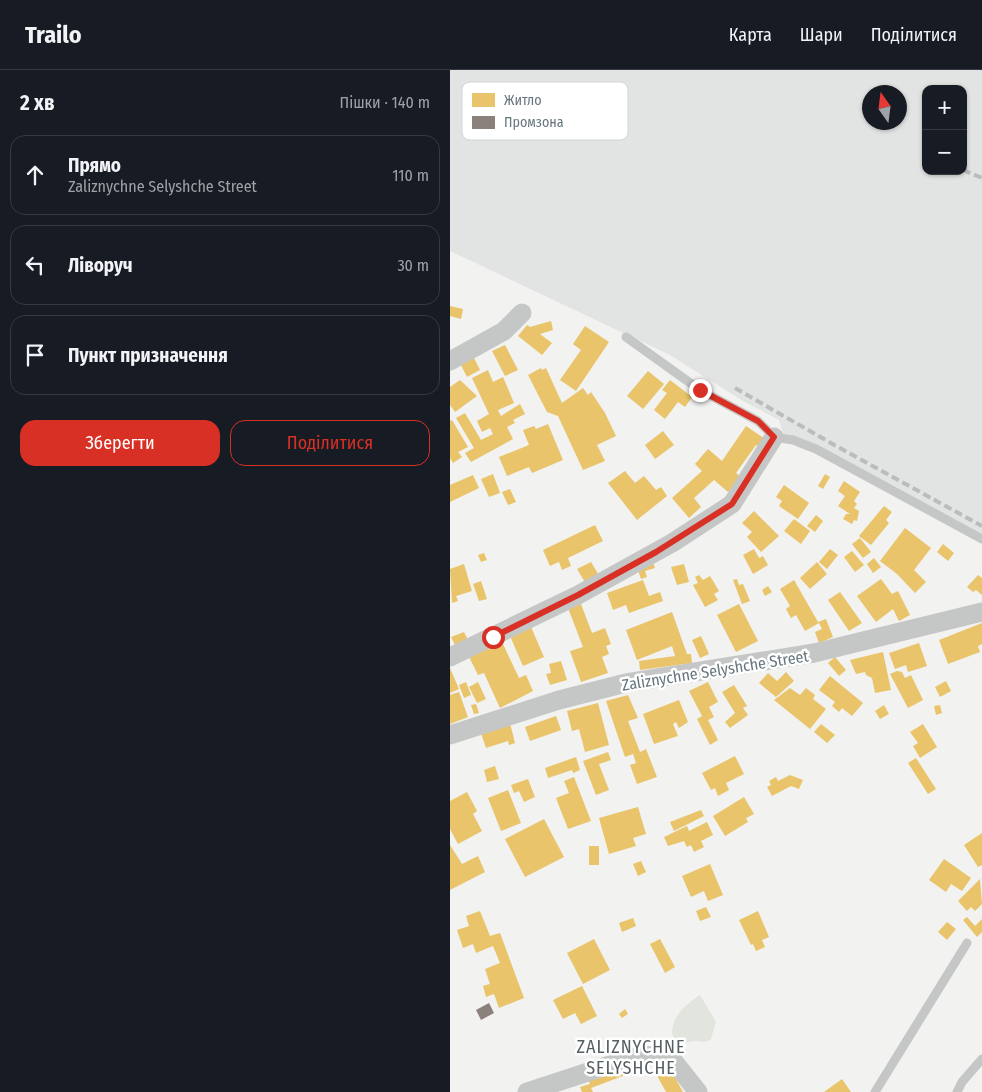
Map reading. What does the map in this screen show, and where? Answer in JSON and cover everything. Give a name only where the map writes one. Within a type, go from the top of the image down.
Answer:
[{"type":"street","points":[[450,361],[504,331],[522,312]]},
{"type":"street","points":[[450,656],[578,595],[672,543],[732,504],[774,437]]},
{"type":"street","name":"Zaliznychne Selyshche Street","points":[[450,735],[559,700],[626,683],[814,654],[982,612]]},
{"type":"street","points":[[527,1092],[640,1055],[671,1058],[698,1092]]},
{"type":"lane","points":[[626,337],[700,390],[758,421],[774,437],[793,440],[816,449],[982,539]]},
{"type":"lane","points":[[875,1092],[967,943]]},
{"type":"lane","points":[[957,1092],[962,1082],[982,1059]]},
{"type":"shaded area","points":[[450,70],[982,70],[982,541],[783,433],[779,420],[743,401],[670,355],[450,251]]},
{"type":"shaded area","points":[[700,995],[716,1022],[711,1039],[679,1043],[672,1033],[677,1015],[685,1006]]},
{"type":"building: Житло","points":[[450,306],[463,309],[461,319],[450,316]]},
{"type":"building: Житло","points":[[551,321],[553,330],[540,334],[552,343],[542,355],[518,336],[527,325],[530,327]]},
{"type":"building: Житло","points":[[585,326],[609,342],[576,391],[560,380],[581,350],[573,344]]},
{"type":"building: Житло","points":[[505,345],[518,370],[505,376],[492,351]]},
{"type":"building: Житло","points":[[474,358],[480,370],[467,377],[461,365]]},
{"type":"building: Житло","points":[[541,368],[542,370],[546,368],[562,403],[583,388],[588,395],[591,392],[605,413],[616,436],[597,445],[605,461],[583,470],[558,416],[547,412],[528,375]]},
{"type":"building: Житло","points":[[488,370],[493,382],[503,377],[514,403],[498,410],[501,416],[520,404],[525,414],[513,420],[515,423],[507,427],[513,439],[471,462],[465,453],[474,448],[456,418],[465,413],[481,440],[493,434],[490,428],[482,432],[477,421],[489,414],[472,378]]},
{"type":"building: Житло","points":[[648,371],[664,384],[643,409],[627,396]]},
{"type":"building: Житло","points":[[460,380],[477,396],[455,412],[450,405],[450,387]]},
{"type":"building: Житло","points":[[670,380],[692,397],[685,407],[678,402],[665,419],[654,410],[667,393],[662,390]]},
{"type":"building: Житло","points":[[452,420],[468,447],[458,452],[462,457],[453,463],[450,458],[450,421]]},
{"type":"building: Житло","points":[[548,424],[563,460],[532,473],[529,467],[507,476],[499,457],[529,445],[523,430],[534,426],[536,429]]},
{"type":"building: Житло","points":[[746,426],[765,439],[759,447],[756,445],[736,473],[741,477],[728,492],[714,480],[694,498],[701,507],[689,518],[672,498],[702,471],[695,464],[708,449],[722,461]]},
{"type":"building: Житло","points":[[663,431],[674,445],[655,459],[645,445]]},
{"type":"building: Житло","points":[[625,471],[635,483],[644,476],[656,490],[661,487],[667,496],[637,520],[608,483]]},
{"type":"building: Житло","points":[[493,474],[500,493],[489,497],[481,479]]},
{"type":"building: Житло","points":[[825,474],[830,477],[823,489],[818,486]]},
{"type":"building: Житло","points":[[473,475],[479,488],[450,502],[450,485]]},
{"type":"building: Житло","points":[[844,481],[860,492],[854,501],[857,504],[854,508],[859,511],[857,521],[854,520],[852,524],[843,519],[846,514],[850,514],[838,506],[845,496],[838,491]]},
{"type":"building: Житло","points":[[784,485],[809,503],[798,519],[779,506],[782,501],[776,497]]},
{"type":"building: Житло","points":[[510,489],[516,502],[508,505],[502,492]]},
{"type":"building: Житло","points":[[884,506],[892,512],[886,520],[889,523],[871,545],[859,536]]},
{"type":"building: Житло","points":[[754,511],[779,536],[761,552],[747,537],[752,532],[742,523]]},
{"type":"building: Житло","points":[[816,515],[823,521],[815,532],[807,526]]},
{"type":"building: Житло","points":[[794,519],[810,531],[801,544],[784,531]]},
{"type":"building: Житло","points":[[595,525],[603,541],[568,558],[571,566],[562,570],[559,562],[550,566],[543,550]]},
{"type":"building: Житло","points":[[905,528],[931,548],[914,570],[926,582],[915,593],[897,574],[880,561]]},
{"type":"building: Житло","points":[[860,538],[871,552],[863,558],[852,544]]},
{"type":"building: Житло","points":[[943,544],[954,553],[948,561],[937,552]]},
{"type":"building: Житло","points":[[754,549],[759,558],[763,556],[768,565],[753,574],[743,555]]},
{"type":"building: Житло","points":[[830,549],[838,555],[827,569],[819,562]]},
{"type":"building: Житло","points":[[852,551],[864,565],[855,572],[844,557]]},
{"type":"building: Житло","points":[[484,553],[487,560],[481,562],[478,555]]},
{"type":"building: Житло","points":[[874,558],[881,567],[873,573],[867,564]]},
{"type":"building: Житло","points":[[591,562],[600,577],[586,584],[577,569]]},
{"type":"building: Житло","points":[[817,562],[827,574],[810,589],[800,578]]},
{"type":"building: Житло","points":[[653,563],[655,568],[645,571],[647,577],[641,579],[638,570]]},
{"type":"building: Житло","points":[[464,564],[472,591],[456,596],[458,601],[452,603],[450,569]]},
{"type":"building: Житло","points":[[684,564],[689,582],[677,585],[671,567]]},
{"type":"building: Житло","points":[[699,575],[703,580],[710,576],[719,591],[714,594],[718,600],[705,607],[693,585],[698,583],[695,577]]},
{"type":"building: Житло","points":[[978,575],[982,578],[982,595],[976,590],[973,592],[967,587]]},
{"type":"building: Житло","points":[[737,579],[739,585],[743,584],[750,601],[742,604],[733,580]]},
{"type":"building: Житло","points":[[881,579],[892,594],[898,591],[910,615],[899,621],[893,609],[876,622],[857,596]]},
{"type":"building: Житло","points":[[643,580],[649,596],[660,592],[663,601],[629,613],[626,605],[613,610],[607,593]]},
{"type":"building: Житло","points":[[794,580],[818,622],[826,619],[833,637],[819,643],[815,632],[822,629],[819,623],[805,631],[796,615],[791,618],[786,609],[790,606],[780,589]]},
{"type":"building: Житло","points":[[481,581],[487,599],[479,601],[473,584]]},
{"type":"building: Житло","points":[[768,586],[772,592],[765,596],[762,590]]},
{"type":"building: Житло","points":[[840,592],[862,623],[849,631],[828,600]]},
{"type":"building: Житло","points":[[581,604],[592,633],[605,628],[611,644],[606,646],[609,654],[602,657],[608,673],[581,682],[570,651],[583,647],[568,608]]},
{"type":"building: Житло","points":[[739,604],[758,641],[736,652],[717,615]]},
{"type":"building: Житло","points":[[672,612],[687,654],[691,654],[692,663],[640,670],[639,661],[675,656],[672,646],[637,660],[626,630]]},
{"type":"building: Житло","points":[[982,623],[982,644],[978,646],[980,652],[948,664],[939,640]]},
{"type":"building: Житло","points":[[531,627],[544,657],[523,666],[510,636]]},
{"type":"building: Житло","points":[[464,632],[468,640],[455,645],[451,637]]},
{"type":"building: Житло","points":[[701,636],[709,654],[700,658],[692,640]]},
{"type":"building: Житло","points":[[919,643],[927,666],[908,672],[906,665],[895,669],[889,653]]},
{"type":"building: Житло","points":[[503,644],[519,678],[526,675],[533,691],[500,708],[484,673],[478,675],[468,655],[492,645],[494,649]]},
{"type":"building: Житло","points":[[883,652],[891,690],[875,693],[872,678],[866,675],[865,672],[856,674],[850,660]]},
{"type":"building: Житло","points":[[835,657],[846,670],[839,676],[828,663]]},
{"type":"building: Житло","points":[[561,661],[567,680],[550,685],[546,674],[551,673],[549,664]]},
{"type":"building: Житло","points":[[450,668],[459,689],[450,693]]},
{"type":"building: Житло","points":[[897,671],[902,672],[905,678],[911,675],[923,700],[908,708],[890,674]]},
{"type":"building: Житло","points":[[786,672],[794,681],[776,697],[759,683],[768,673],[777,681]]},
{"type":"building: Житло","points":[[830,676],[863,703],[852,716],[842,708],[839,712],[832,706],[835,702],[819,690]]},
{"type":"building: Житло","points":[[946,681],[951,691],[940,697],[935,687]]},
{"type":"building: Житло","points":[[466,682],[471,695],[464,698],[459,685]]},
{"type":"building: Житло","points":[[478,682],[486,699],[477,703],[469,687]]},
{"type":"building: Житло","points":[[708,682],[718,702],[709,707],[714,717],[708,720],[718,740],[710,745],[697,719],[702,716],[689,691]]},
{"type":"building: Житло","points":[[734,685],[747,706],[743,708],[748,715],[730,728],[725,722],[735,713],[722,692]]},
{"type":"building: Житло","points":[[790,688],[800,695],[806,688],[815,695],[813,699],[826,709],[810,729],[774,700]]},
{"type":"building: Житло","points":[[459,692],[468,717],[450,724],[450,695]]},
{"type":"building: Житло","points":[[628,695],[638,718],[628,721],[640,752],[646,749],[657,777],[637,784],[630,765],[636,763],[633,754],[625,757],[606,701]]},
{"type":"building: Житло","points":[[679,700],[688,722],[679,728],[676,722],[673,724],[678,736],[654,744],[643,714]]},
{"type":"building: Житло","points":[[598,703],[609,745],[585,752],[579,729],[572,731],[567,711]]},
{"type":"building: Житло","points":[[476,704],[479,713],[474,714],[471,705]]},
{"type":"building: Житло","points":[[884,705],[889,714],[880,719],[875,711]]},
{"type":"building: Житло","points":[[940,705],[942,713],[936,715],[934,706]]},
{"type":"building: Житло","points":[[556,716],[561,730],[530,741],[525,727]]},
{"type":"building: Житло","points":[[510,723],[515,743],[509,745],[508,741],[486,748],[481,733]]},
{"type":"building: Житло","points":[[821,724],[835,735],[827,743],[814,732]]},
{"type":"building: Житло","points":[[923,724],[937,747],[920,758],[913,746],[918,743],[910,732]]},
{"type":"building: Житло","points":[[608,752],[611,760],[599,764],[609,790],[596,795],[583,761]]},
{"type":"building: Житло","points":[[735,756],[744,774],[726,783],[729,790],[718,796],[715,788],[711,790],[702,773]]},
{"type":"building: Житло","points":[[576,757],[580,770],[573,773],[572,770],[548,778],[545,768]]},
{"type":"building: Житло","points":[[916,758],[936,789],[928,794],[908,763]]},
{"type":"building: Житло","points":[[495,766],[499,779],[487,782],[484,770]]},
{"type":"building: Житло","points":[[790,775],[803,780],[799,789],[791,786],[772,796],[767,787],[771,785],[769,781],[776,777],[778,781]]},
{"type":"building: Житло","points":[[574,777],[591,821],[568,829],[556,798],[569,793],[564,781]]},
{"type":"building: Житло","points":[[528,779],[535,797],[524,802],[519,791],[514,793],[511,785]]},
{"type":"building: Житло","points":[[508,790],[521,823],[501,831],[488,798]]},
{"type":"building: Житло","points":[[467,792],[477,811],[473,814],[482,831],[458,844],[450,829],[450,801]]},
{"type":"building: Житло","points":[[744,797],[754,814],[746,818],[748,822],[725,836],[713,816]]},
{"type":"building: Житло","points":[[638,807],[646,834],[633,838],[636,846],[609,854],[599,818]]},
{"type":"building: Житло","points":[[701,810],[704,816],[674,831],[670,822]]},
{"type":"building: Житло","points":[[544,819],[564,857],[525,877],[505,839]]},
{"type":"building: Житло","points":[[707,822],[713,835],[701,841],[704,847],[694,852],[691,845],[687,847],[684,841],[668,846],[664,837],[687,826],[689,831]]},
{"type":"building: Житло","points":[[982,833],[982,865],[978,867],[964,845]]},
{"type":"building: Житло","points":[[450,845],[462,864],[478,856],[485,872],[450,890]]},
{"type":"building: Житло","points":[[589,846],[599,846],[599,865],[589,865]]},
{"type":"building: Житло","points":[[944,859],[971,878],[962,891],[951,884],[946,892],[929,880]]},
{"type":"building: Житло","points":[[641,861],[646,872],[638,876],[633,864]]},
{"type":"building: Житло","points":[[710,864],[723,895],[708,901],[704,891],[691,897],[682,876]]},
{"type":"building: Житло","points":[[980,879],[982,904],[975,911],[971,907],[967,911],[958,901]]},
{"type":"building: Житло","points":[[706,907],[711,917],[700,921],[696,911]]},
{"type":"building: Житло","points":[[480,911],[490,936],[500,933],[524,998],[499,1008],[494,994],[486,997],[483,986],[490,984],[485,969],[500,963],[493,946],[476,953],[473,944],[463,948],[457,930],[469,926],[466,916]]},
{"type":"building: Житло","points":[[758,911],[769,937],[762,940],[765,947],[756,951],[739,920]]},
{"type":"building: Житло","points":[[967,917],[975,926],[982,919],[982,932],[977,937],[963,920]]},
{"type":"building: Житло","points":[[633,918],[636,926],[622,932],[619,923]]},
{"type":"building: Житло","points":[[947,922],[956,929],[947,940],[938,932]]},
{"type":"building: Житло","points":[[594,939],[610,970],[583,984],[567,953]]},
{"type":"building: Житло","points":[[660,939],[675,967],[665,973],[650,944]]},
{"type":"building: Житло","points":[[582,986],[597,1016],[581,1024],[575,1013],[563,1019],[553,1000]]},
{"type":"building: Житло","points":[[625,1009],[628,1014],[622,1018],[619,1014]]},
{"type":"building: Житло","points":[[668,1065],[683,1092],[666,1092],[655,1072]]},
{"type":"building: Житло","points":[[625,1066],[628,1074],[591,1088],[593,1092],[582,1092],[580,1087],[590,1084],[588,1079]]},
{"type":"building: Житло","points":[[842,1079],[851,1092],[824,1092]]},
{"type":"building: Промзона","points":[[489,1003],[494,1013],[481,1020],[476,1010]]},
{"type":"railway","points":[[967,172],[982,178]]},
{"type":"railway","points":[[735,388],[982,526]]},
{"type":"district","name":"ZALIZNYCHNE SELYSHCHE","points":[[631,1058]]},
{"type":"route","points":[[493,637],[578,595],[656,552],[732,504],[774,437],[758,421],[700,390]]}]
